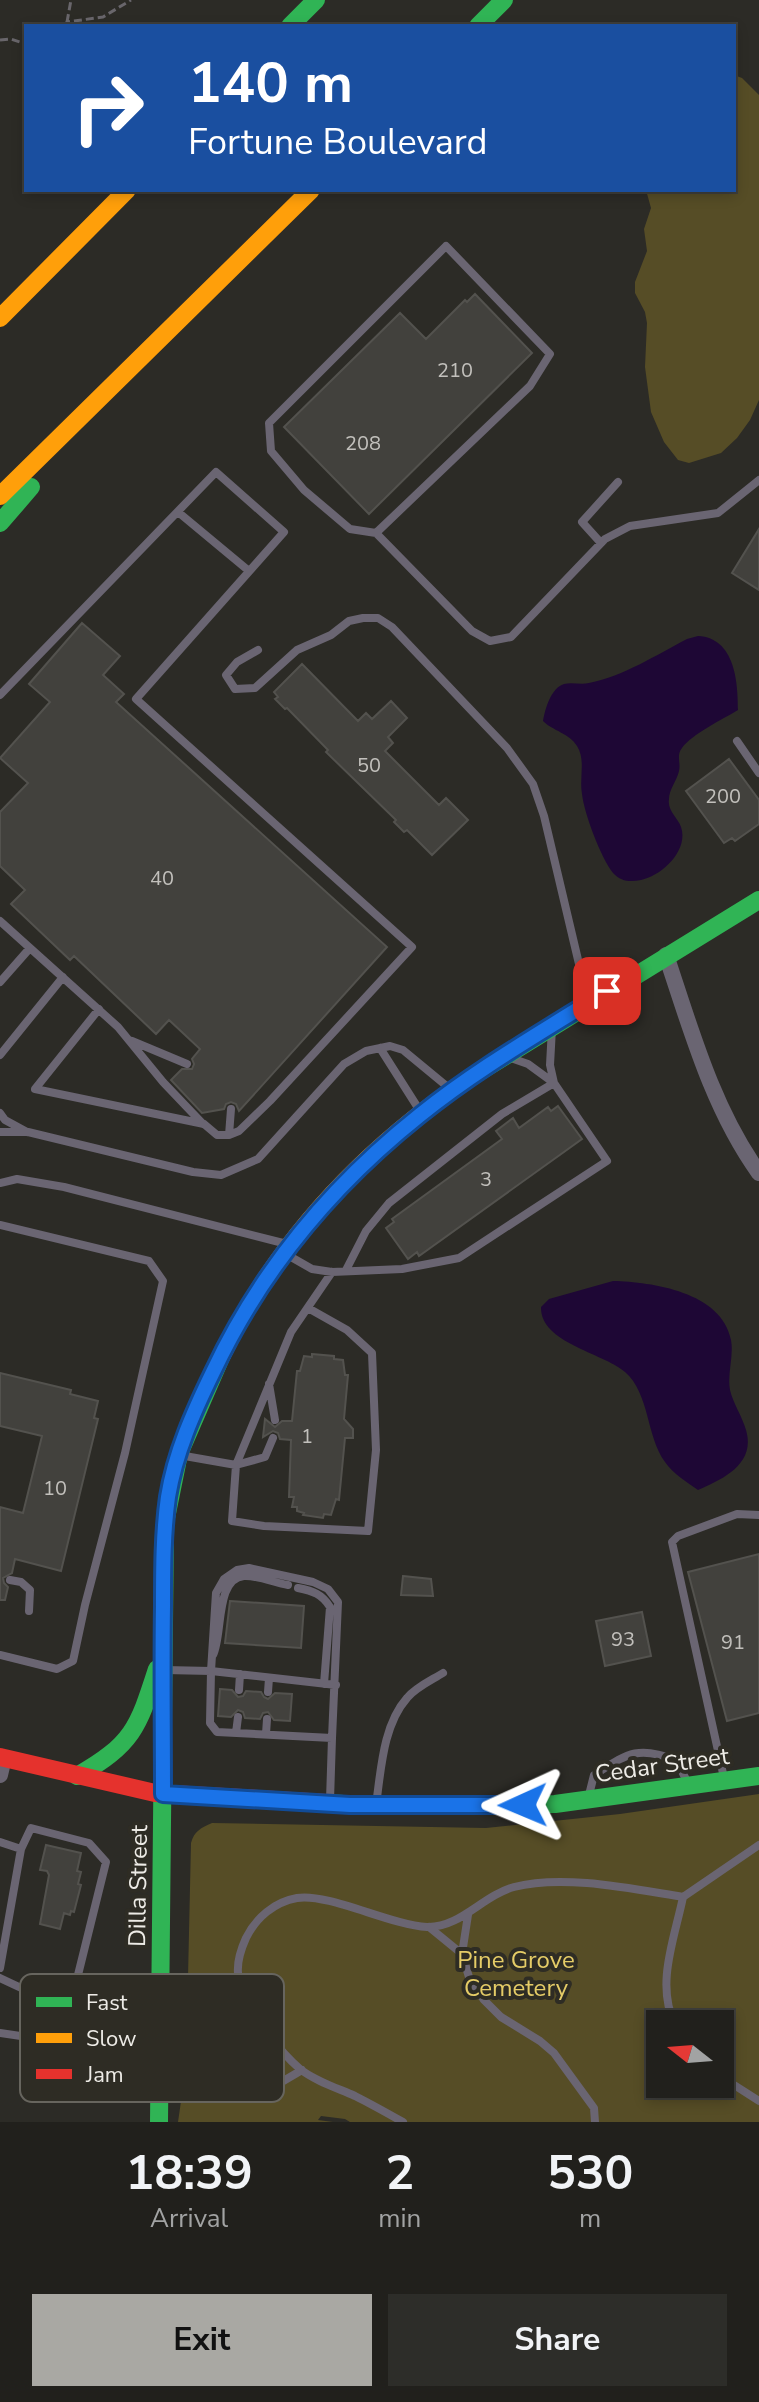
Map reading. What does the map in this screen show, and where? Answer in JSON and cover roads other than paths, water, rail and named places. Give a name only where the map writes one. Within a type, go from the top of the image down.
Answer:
[{"type":"main road","points":[[292,24],[316,0]]},
{"type":"main road","points":[[480,24],[504,0]]},
{"type":"main road","points":[[0,318],[125,192]]},
{"type":"main road","points":[[0,496],[309,192]]},
{"type":"main road","points":[[0,523],[156,343]]},
{"type":"main road","name":"Dilla Street","points":[[162,1974],[162,1661],[168,1496],[178,1455],[198,1403],[228,1341],[287,1249],[329,1197],[421,1113],[504,1055],[759,900]]},
{"type":"main road","points":[[77,1776],[114,1755],[133,1734],[162,1661]]},
{"type":"main road","name":"Cedar Street","points":[[1,1763],[163,1794],[376,1806],[545,1804],[759,1776]]},
{"type":"main road","name":"Dilla Street","points":[[159,2122],[160,2102]]},
{"type":"street","points":[[666,955],[700,1060],[733,1131],[759,1173]]},
{"type":"lane","points":[[376,533],[530,386],[550,354],[446,246],[269,423],[271,451],[304,490],[350,529],[376,533],[472,631],[490,641],[511,637],[601,543],[630,526],[718,513],[759,480]]},
{"type":"lane","points":[[0,695],[216,472],[284,532],[136,699],[412,947],[239,1131],[217,1135],[163,1082],[99,1009],[0,921]]},
{"type":"lane","points":[[601,543],[582,522],[618,482]]},
{"type":"lane","points":[[178,512],[249,571]]},
{"type":"lane","points":[[258,650],[237,662],[226,675],[235,689],[255,688],[297,650],[331,635],[349,621],[378,618],[392,627],[507,748],[533,784],[544,816],[588,1003]]},
{"type":"lane","points":[[737,741],[759,773]]},
{"type":"lane","points":[[0,982],[30,948]]},
{"type":"lane","points":[[0,1055],[63,977]]},
{"type":"lane","points":[[99,1009],[35,1089],[204,1124]]},
{"type":"lane","points":[[552,1025],[550,1065],[554,1083]]},
{"type":"lane","points":[[129,1040],[187,1064]]},
{"type":"lane","points":[[0,1132],[28,1132],[193,1172],[221,1175],[258,1159],[344,1064],[366,1051],[390,1046],[403,1050],[452,1091]]},
{"type":"lane","points":[[380,1048],[421,1113]]},
{"type":"lane","points":[[0,1183],[17,1179],[64,1187],[287,1249],[312,1269],[332,1272],[402,1269],[459,1258],[607,1161],[554,1083],[528,1064],[504,1055]]},
{"type":"lane","points":[[346,1270],[366,1231],[389,1203],[502,1114],[554,1083]]},
{"type":"lane","points":[[229,1135],[231,1109]]},
{"type":"lane","points":[[0,1113],[5,1120],[28,1132]]},
{"type":"lane","points":[[0,1225],[149,1261],[163,1281],[125,1453],[73,1661],[57,1669],[0,1655]]},
{"type":"lane","points":[[308,1308],[347,1330],[372,1353],[376,1450],[368,1531],[264,1526],[232,1521],[236,1465],[291,1332],[332,1272]]},
{"type":"lane","points":[[269,1383],[275,1420]]},
{"type":"lane","points":[[178,1455],[236,1465],[265,1457],[273,1438]]},
{"type":"lane","points":[[726,1781],[718,1757],[672,1542],[678,1536],[737,1514],[759,1515]]},
{"type":"lane","points":[[330,1804],[338,1602],[328,1589],[300,1579],[249,1568],[237,1570],[224,1579],[216,1593],[210,1723],[217,1732],[332,1738]]},
{"type":"lane","points":[[211,1659],[218,1644],[221,1603],[225,1591],[234,1580],[243,1576],[288,1585]]},
{"type":"lane","points":[[10,1580],[21,1582],[30,1590],[29,1611]]},
{"type":"lane","points":[[298,1588],[317,1593],[325,1598],[330,1607],[324,1684]]},
{"type":"lane","points":[[162,1661],[211,1671],[336,1685]]},
{"type":"lane","points":[[376,1806],[388,1735],[395,1715],[409,1696],[443,1673]]},
{"type":"lane","points":[[239,1690],[240,1674]]},
{"type":"lane","points":[[268,1692],[269,1678]]},
{"type":"lane","points":[[236,1733],[238,1717]]},
{"type":"lane","points":[[266,1734],[267,1719]]},
{"type":"lane","points":[[588,1799],[594,1775],[625,1755],[651,1750],[676,1760],[689,1786]]},
{"type":"lane","points":[[0,1968],[2,1937],[21,1849],[31,1828],[89,1843],[106,1862],[78,1974]]},
{"type":"lane","points":[[0,1842],[21,1849]]},
{"type":"lane","points":[[429,1927],[468,1915],[482,1901],[498,1893],[547,1883],[586,1884],[683,1897],[759,1845]]},
{"type":"lane","points":[[669,2010],[669,1955],[683,1897]]},
{"type":"lane","points":[[238,1974],[241,1950],[252,1928],[271,1907],[298,1898],[323,1901],[429,1927],[462,1954]]},
{"type":"lane","points":[[468,1915],[462,1954],[469,1977],[484,2000],[501,2017],[540,2041],[563,2064],[594,2108],[595,2122]]},
{"type":"lane","points":[[0,1978],[20,1987]]},
{"type":"lane","points":[[0,2033],[20,2036]]},
{"type":"lane","points":[[284,2051],[302,2070],[403,2122]]},
{"type":"lane","points":[[284,2081],[302,2070]]},
{"type":"lane","points":[[734,2085],[759,2101]]},
{"type":"park label","name":"Pine Grove Cemetery","points":[[516,1974]]}]
